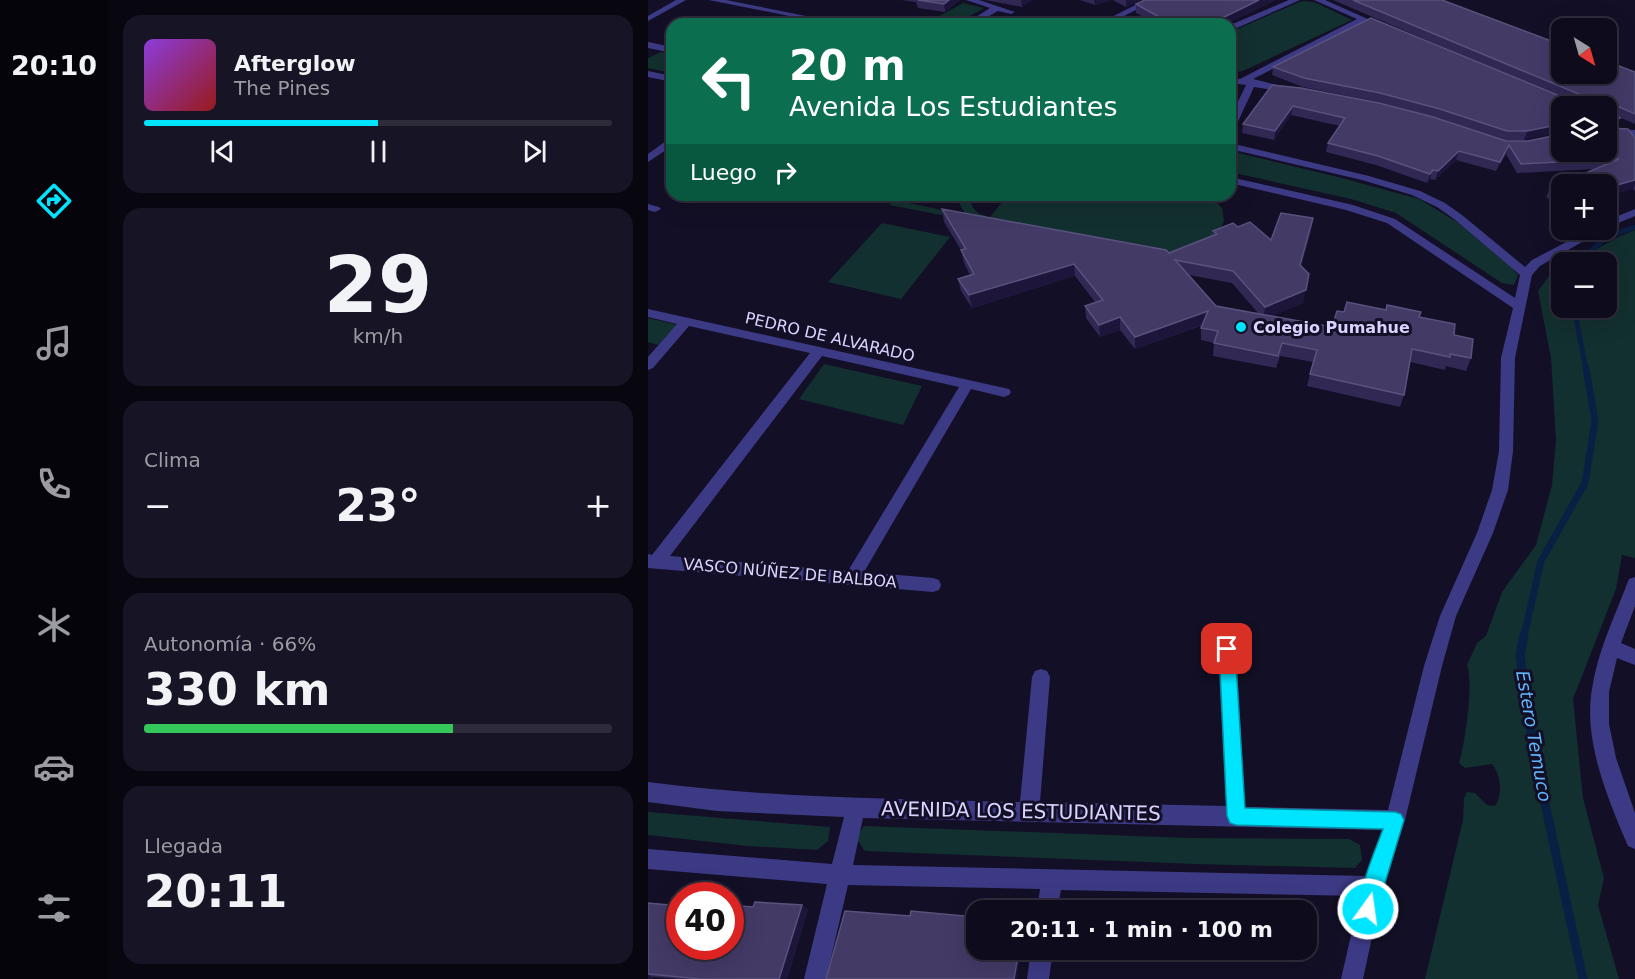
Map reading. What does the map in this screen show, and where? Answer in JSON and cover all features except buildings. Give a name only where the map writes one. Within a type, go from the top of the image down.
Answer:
[{"type":"street","points":[[649,15],[664,0]]},
{"type":"street","points":[[649,15],[682,0]]},
{"type":"street","points":[[713,0],[810,18]]},
{"type":"street","points":[[970,0],[1011,12]]},
{"type":"street","points":[[1133,0],[1148,1]]},
{"type":"street","points":[[1236,25],[1296,0]]},
{"type":"street","points":[[1318,0],[1396,33]]},
{"type":"street","points":[[1114,18],[1148,1]]},
{"type":"street","points":[[980,18],[997,8]]},
{"type":"street","points":[[1236,113],[1248,82],[1364,19]]},
{"type":"street","points":[[648,53],[653,46]]},
{"type":"street","points":[[648,74],[666,78]]},
{"type":"street","points":[[1236,81],[1308,93]]},
{"type":"street","points":[[1617,126],[1632,132]]},
{"type":"street","points":[[648,159],[666,146]]},
{"type":"street","points":[[1236,147],[1365,178],[1416,193],[1441,205],[1458,217],[1526,274]]},
{"type":"street","points":[[1236,181],[1349,207],[1390,221],[1519,306]]},
{"type":"street","points":[[1617,220],[1635,212]]},
{"type":"street","points":[[1352,979],[1373,886],[1395,820],[1432,666],[1448,616],[1485,533],[1500,490],[1506,451],[1508,358],[1526,274],[1536,263],[1579,240]]},
{"type":"street","name":"PEDRO DE ALVARADO","points":[[648,313],[1004,392]]},
{"type":"street","points":[[648,365],[687,321]]},
{"type":"street","points":[[652,562],[818,352]]},
{"type":"street","points":[[852,578],[967,384]]},
{"type":"street","name":"VASCO NÚÑEZ DE BALBOA","points":[[652,562],[933,585]]},
{"type":"street","points":[[1635,584],[1613,648],[1599,705],[1602,736],[1613,779],[1635,839]]},
{"type":"street","points":[[1613,648],[1635,657]]},
{"type":"street","points":[[1227,649],[1236,816]]},
{"type":"street","points":[[1029,812],[1041,677]]},
{"type":"street","name":"AVENIDA LOS ESTUDIANTES","points":[[648,792],[717,801],[856,808],[1395,820]]},
{"type":"street","points":[[815,979],[856,808]]},
{"type":"street","points":[[648,859],[839,875],[1373,886]]},
{"type":"street","points":[[1049,900],[1052,879]]},
{"type":"street","points":[[1038,979],[1041,960]]},
{"type":"green space","points":[[1302,1],[1314,2],[1352,20],[1243,71],[1236,72],[1236,29]]},
{"type":"green space","points":[[963,3],[984,8],[966,18],[936,18]]},
{"type":"green space","points":[[661,52],[666,52],[666,72],[648,68],[648,58]]},
{"type":"green space","points":[[1236,152],[1419,199],[1457,222],[1511,267],[1518,275],[1514,285],[1502,283],[1396,213],[1351,199],[1236,173]]},
{"type":"green space","points":[[893,201],[899,201],[966,215],[960,201],[971,201],[975,210],[990,217],[1003,201],[1216,201],[1222,208],[1224,221],[1210,239],[1200,245],[1165,253],[1142,253],[889,205]]},
{"type":"green space","points":[[882,223],[950,237],[901,299],[828,282]]},
{"type":"green space","points":[[1635,230],[1635,558],[1622,555],[1616,589],[1573,699],[1583,798],[1604,878],[1598,905],[1619,979],[1425,979],[1463,820],[1464,798],[1467,792],[1475,793],[1487,805],[1495,806],[1500,790],[1497,774],[1492,764],[1465,768],[1459,763],[1469,699],[1470,685],[1467,665],[1477,643],[1486,636],[1502,592],[1536,545],[1552,485],[1556,440],[1551,358],[1538,291],[1551,275],[1551,318],[1617,318],[1617,252],[1592,252],[1613,240],[1617,240],[1618,237]]},
{"type":"green space","points":[[648,318],[678,325],[658,345],[648,342]]},
{"type":"green space","points":[[824,364],[922,386],[903,425],[799,399]]},
{"type":"green space","points":[[648,812],[830,827],[828,841],[817,850],[747,846],[648,835]]},
{"type":"green space","points":[[864,826],[1189,838],[1349,839],[1360,845],[1362,860],[1355,868],[865,851],[856,838]]},
{"type":"waterway","points":[[1590,252],[1608,236],[1635,227]]},
{"type":"waterway","name":"Estero Temuco","points":[[1576,318],[1586,369]]},
{"type":"waterway","name":"Estero Temuco","points":[[1524,636],[1541,561],[1585,483],[1595,421],[1586,368]]},
{"type":"waterway","name":"Estero Temuco","points":[[1524,635],[1520,655],[1533,748],[1583,979]]},
{"type":"place","name":"Colegio Pumahue","points":[[1241,327]]},
{"type":"route","points":[[1227,649],[1236,816],[1395,820],[1373,886],[1368,909]]}]
